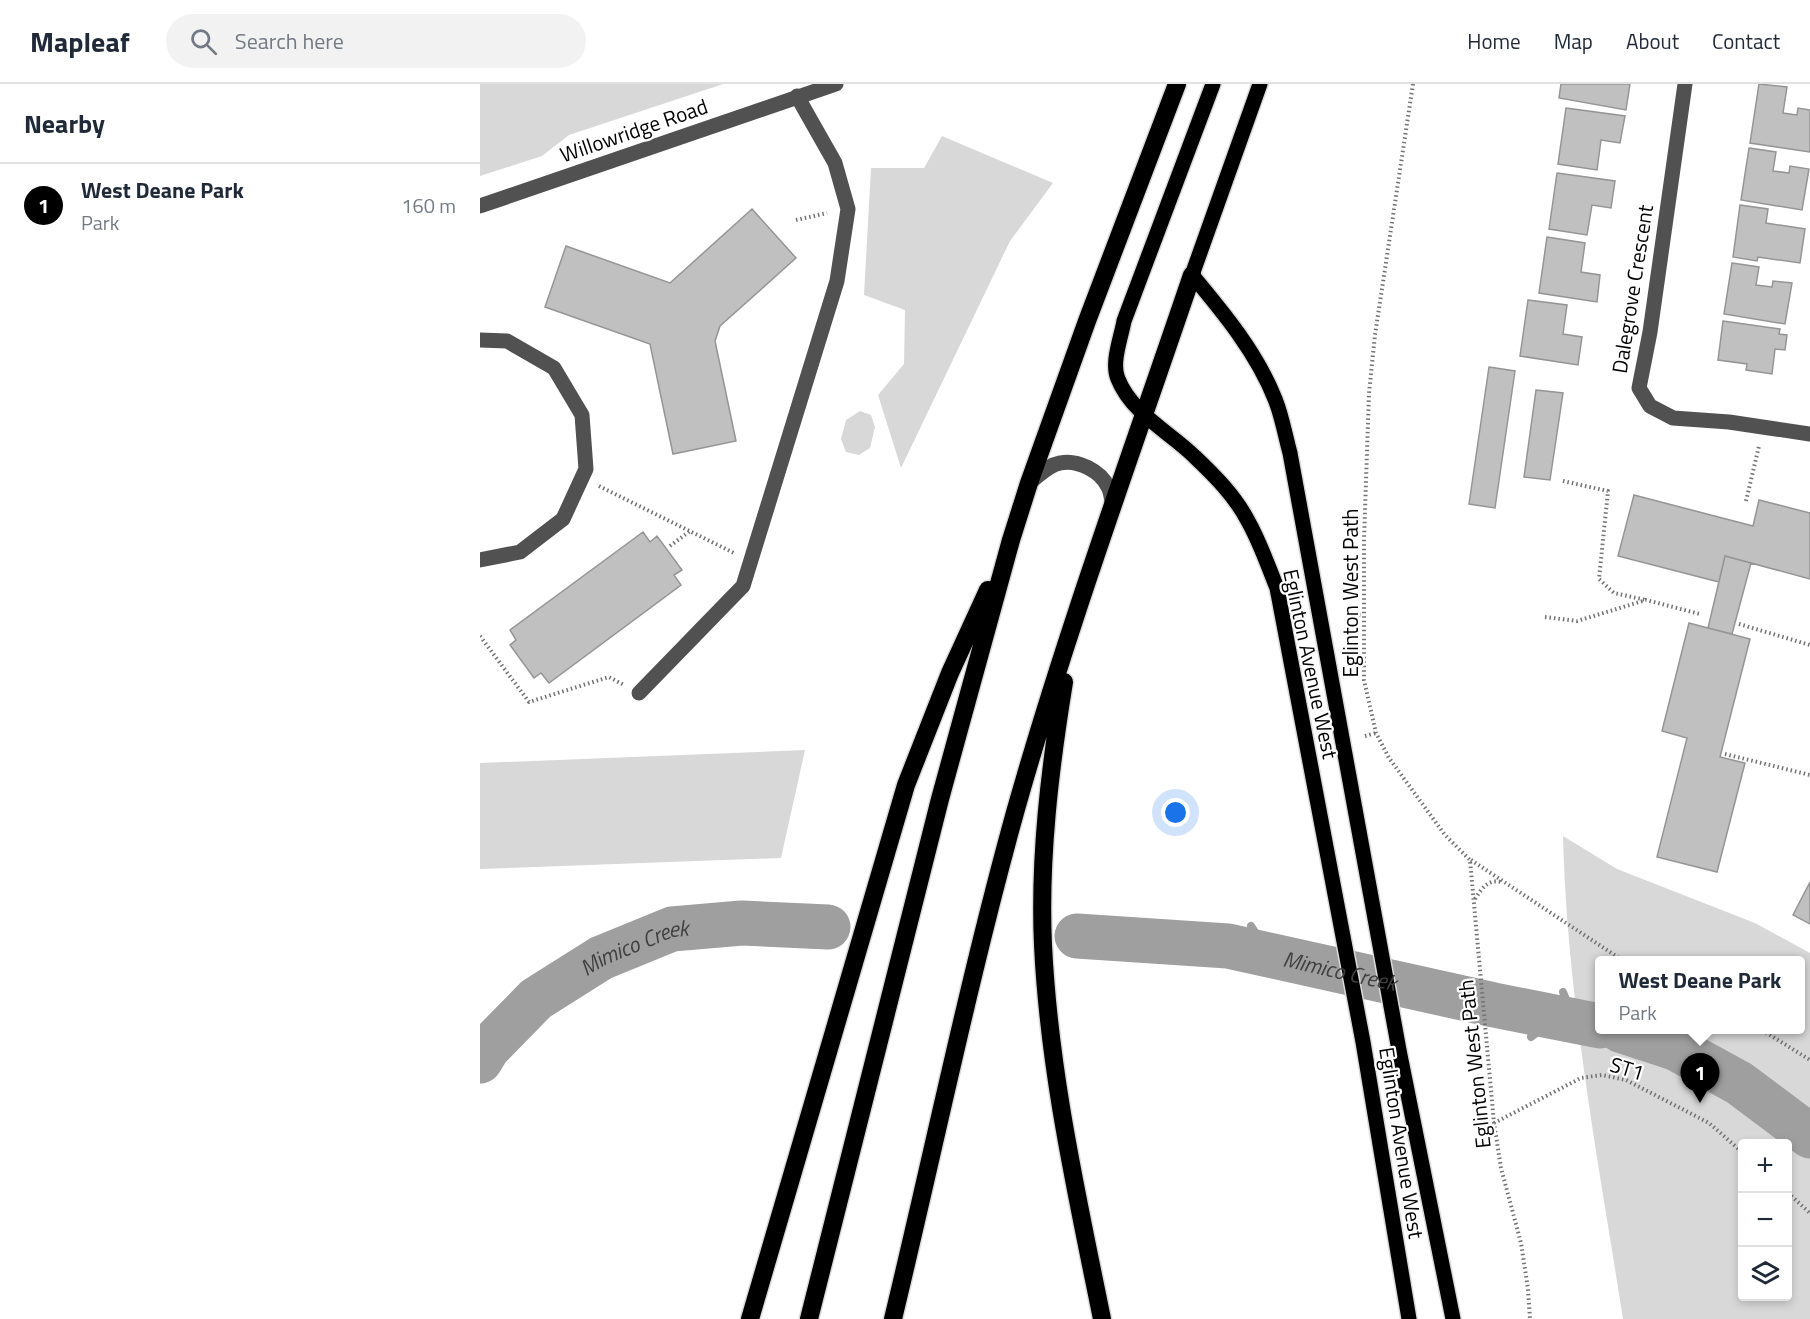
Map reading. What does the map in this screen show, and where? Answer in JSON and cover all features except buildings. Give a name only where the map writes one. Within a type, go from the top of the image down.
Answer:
[{"type":"highway","points":[[809,1319],[938,811],[1011,540],[1087,321],[1177,84]]},
{"type":"highway","points":[[893,1319],[977,957],[1016,809],[1074,622],[1192,275]]},
{"type":"highway","points":[[750,1319],[906,785],[950,673],[1011,540]]},
{"type":"highway","points":[[1074,622],[1060,705],[1046,828],[1042,889],[1043,945],[1054,1060],[1063,1122],[1102,1319]]},
{"type":"main road","name":"Eglinton Avenue West","points":[[1213,84],[1124,321],[1116,360],[1117,376],[1125,394],[1194,455],[1229,493],[1247,519],[1277,588],[1363,1042],[1409,1319]]},
{"type":"main road","points":[[1192,275],[1260,84]]},
{"type":"main road","name":"Eglinton Avenue West","points":[[1192,275],[1223,312],[1259,367],[1275,399],[1290,453],[1399,1050],[1453,1319]]},
{"type":"street","name":"Willowridge Road","points":[[480,206],[836,84]]},
{"type":"street","name":"Dalegrove Crescent","points":[[1685,84],[1650,332],[1638,388],[1650,406],[1673,418],[1730,422],[1810,434]]},
{"type":"street","points":[[639,693],[743,586],[837,280],[848,209],[835,163],[797,96]]},
{"type":"street","points":[[480,340],[507,341],[554,368],[582,415],[586,469],[563,519],[520,552],[480,560]]},
{"type":"street","points":[[1029,483],[1051,466],[1063,462],[1081,464],[1096,472],[1108,486],[1113,505]]},
{"type":"path","name":"Eglinton West Path","points":[[1413,84],[1371,370],[1363,615],[1364,680],[1376,733],[1389,758],[1445,835],[1470,860],[1494,1123],[1501,1168],[1521,1243],[1530,1319]]},
{"type":"path","points":[[796,220],[848,209]]},
{"type":"path","points":[[1746,501],[1764,427]]},
{"type":"path","points":[[582,477],[751,561]]},
{"type":"path","points":[[1563,481],[1608,491],[1599,579],[1614,593],[1700,614]]},
{"type":"path","points":[[670,546],[690,531]]},
{"type":"path","points":[[1545,617],[1577,621],[1646,600]]},
{"type":"path","points":[[1350,614],[1363,615]]},
{"type":"path","points":[[1739,624],[1810,645]]},
{"type":"path","points":[[480,636],[530,702],[609,677],[639,693]]},
{"type":"path","points":[[1365,736],[1376,733]]},
{"type":"path","points":[[1725,754],[1810,775]]},
{"type":"path","points":[[1470,860],[1617,956]]},
{"type":"path","points":[[1474,899],[1489,883],[1495,881],[1505,883]]},
{"type":"path","points":[[1770,1034],[1810,1060]]},
{"type":"path","name":"ST1","points":[[1494,1123],[1581,1078],[1595,1075],[1609,1076],[1626,1080],[1709,1123],[1738,1148]]},
{"type":"path","points":[[1792,1197],[1810,1213]]},
{"type":"shaded area","points":[[480,84],[723,84],[569,135],[542,156],[480,176]]},
{"type":"shaded area","points":[[942,136],[1053,183],[1010,241],[901,468],[878,395],[904,364],[905,310],[864,295],[871,168],[924,168]]},
{"type":"shaded area","points":[[860,411],[871,415],[875,427],[870,448],[859,455],[846,452],[841,439],[846,420]]},
{"type":"shaded area","points":[[805,750],[781,858],[480,869],[480,763]]},
{"type":"shaded area","points":[[1563,836],[1617,869],[1755,923],[1810,953],[1810,1319],[1623,1319],[1577,1018]]},
{"type":"waterway","name":"Mimico Creek","points":[[480,1061],[488,1048],[536,999],[601,958],[672,929],[742,923],[828,927]]},
{"type":"waterway","points":[[1251,926],[1270,956]]},
{"type":"waterway","name":"Mimico Creek","points":[[1077,936],[1228,946],[1595,1025]]},
{"type":"waterway","points":[[1563,992],[1575,1021]]},
{"type":"waterway","points":[[1531,1037],[1557,1017]]},
{"type":"waterway","name":"Mimico Creek","points":[[1632,1034],[1675,1048],[1739,1083],[1810,1136]]},
{"type":"place","name":"West Deane Park","points":[[1700,1103]]}]
